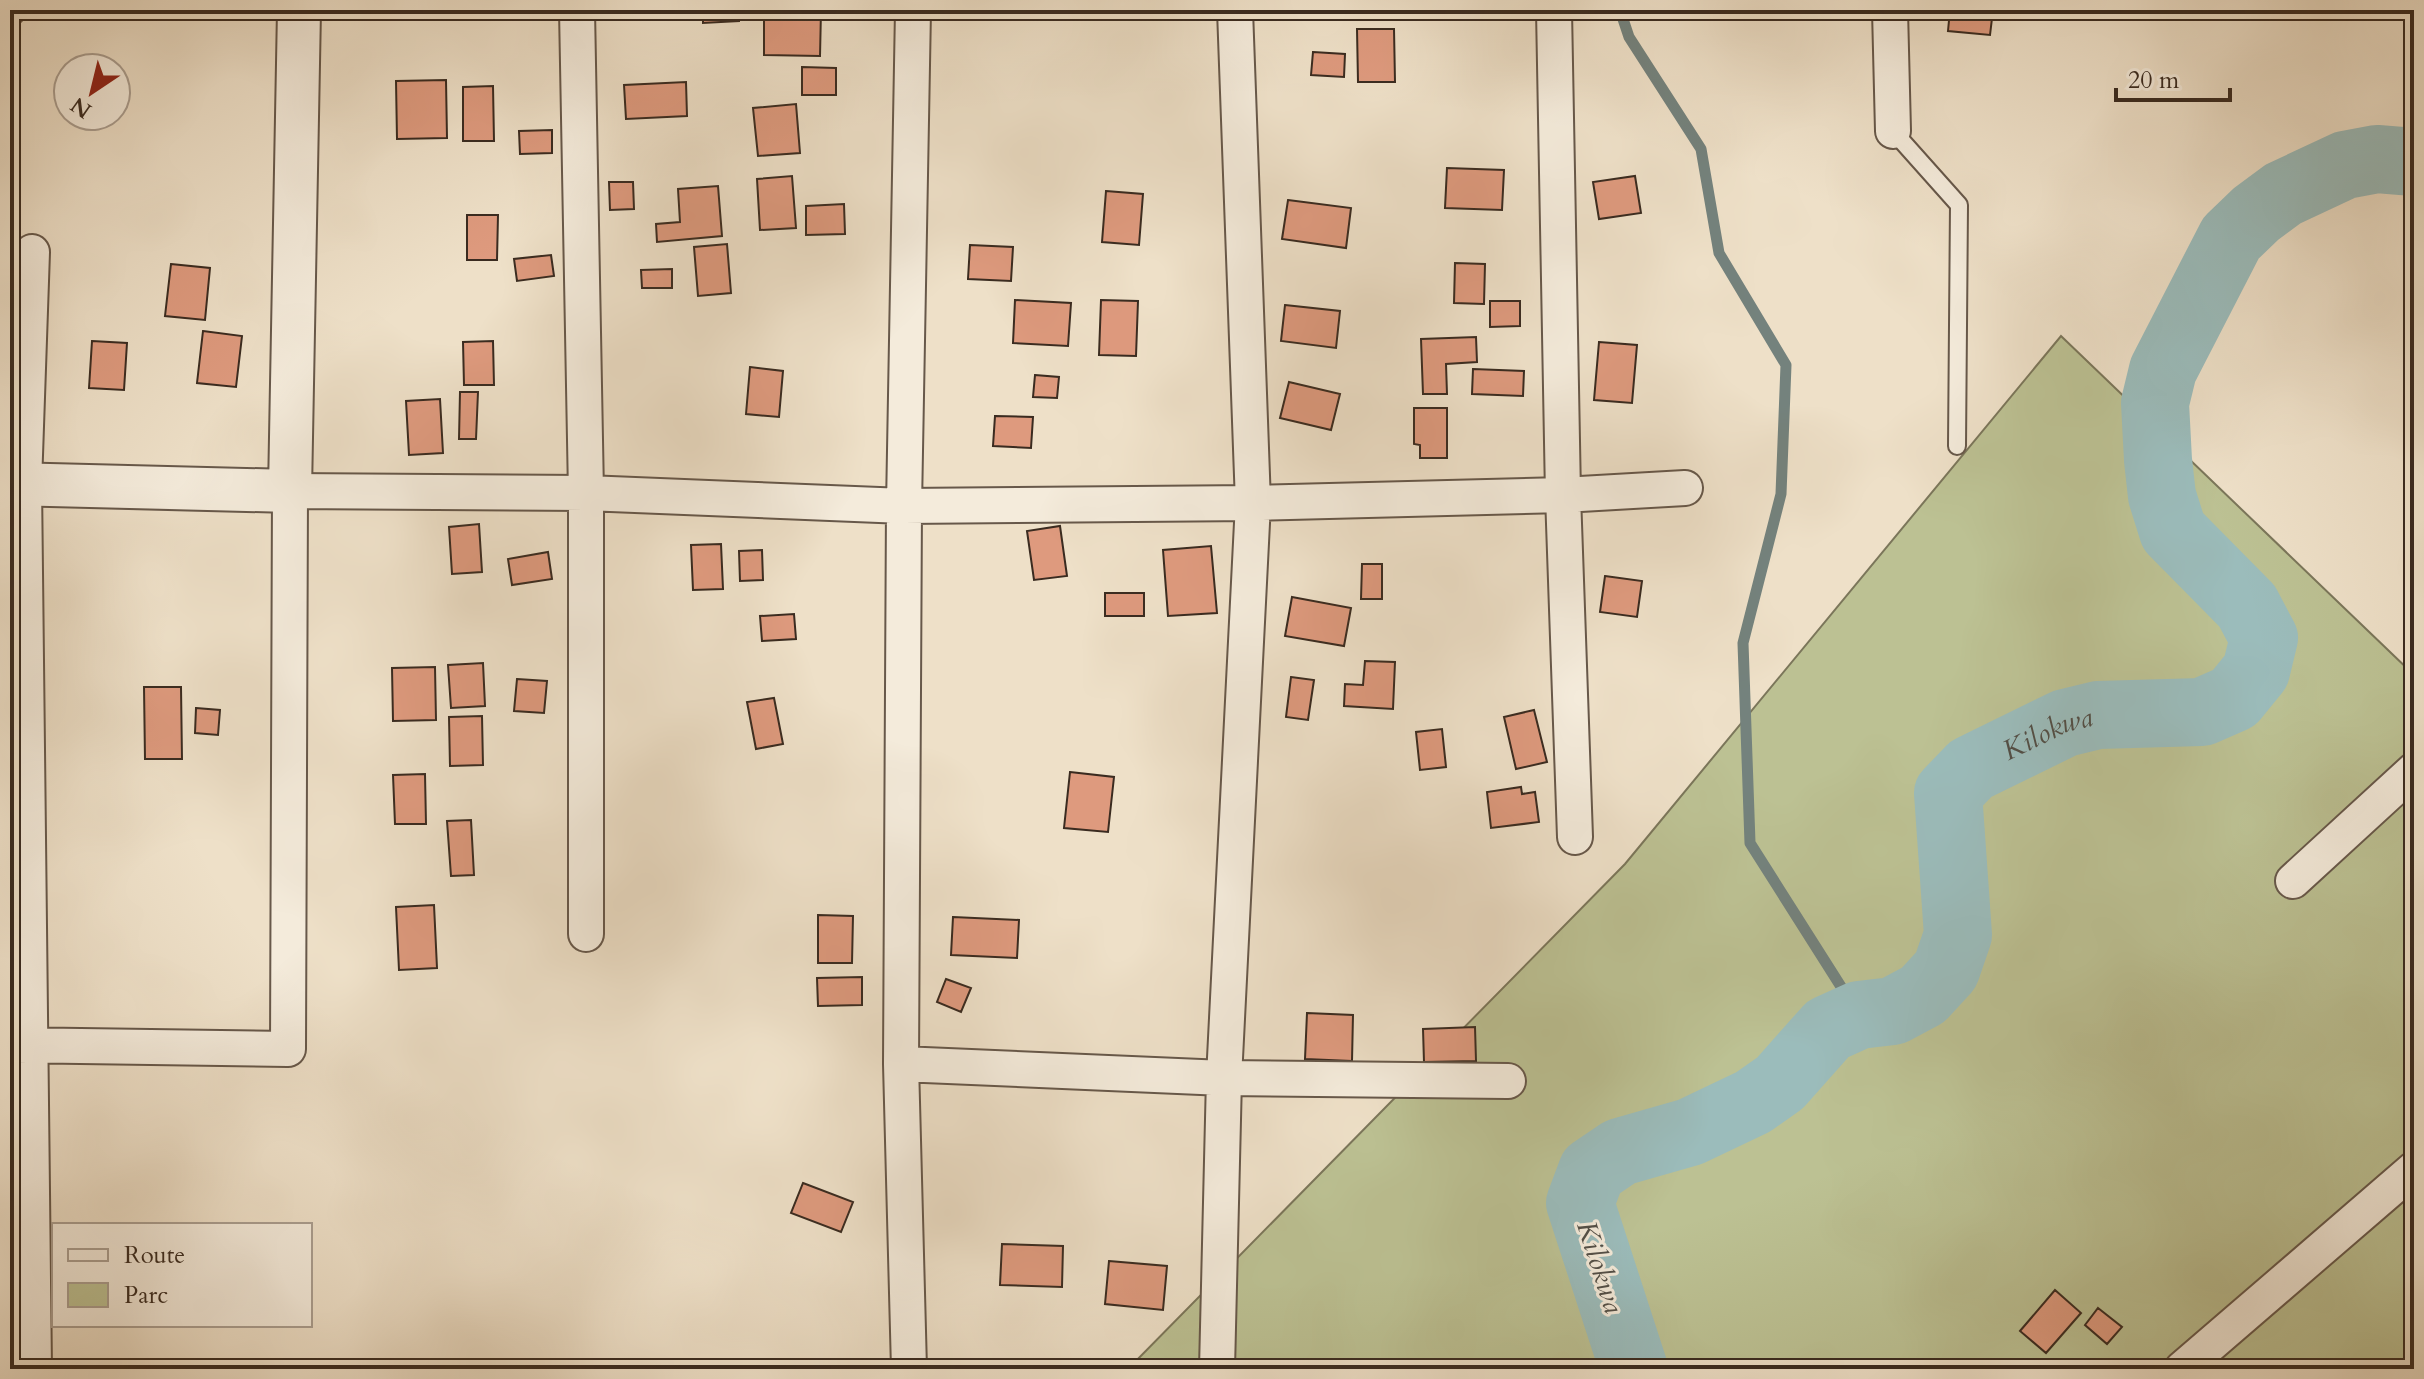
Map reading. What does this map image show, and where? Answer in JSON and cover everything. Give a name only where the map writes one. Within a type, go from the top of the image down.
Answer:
[{"type":"street","points":[[20,1045],[288,1049],[290,491],[299,10]]},
{"type":"street","points":[[577,10],[586,493],[586,934]]},
{"type":"street","points":[[909,1369],[901,1064],[904,506],[913,10]]},
{"type":"street","points":[[1217,1369],[1224,1078],[1253,503],[1235,10]]},
{"type":"street","points":[[1554,10],[1563,495],[1575,837]]},
{"type":"street","points":[[1890,10],[1893,131]]},
{"type":"street","points":[[32,252],[17,484],[20,1045],[34,1369]]},
{"type":"street","points":[[17,484],[290,491],[586,493],[904,506],[1253,503],[1563,495],[1685,488]]},
{"type":"street","points":[[2293,881],[2414,770]]},
{"type":"street","points":[[901,1064],[1224,1078],[1508,1081]]},
{"type":"street","points":[[2182,1369],[2414,1169]]},
{"type":"lane","points":[[10,20],[20,10]]},
{"type":"lane","points":[[1893,131],[1959,205],[1957,446]]},
{"type":"green space","points":[[2061,336],[2414,675],[2414,1369],[1128,1369],[1625,864]]},
{"type":"building","points":[[468,10],[507,10],[507,15],[468,16]]},
{"type":"building","points":[[703,10],[739,10],[739,21],[703,23]]},
{"type":"building","points":[[764,10],[821,10],[820,56],[764,55]]},
{"type":"building","points":[[1268,10],[1326,10],[1326,15]]},
{"type":"building","points":[[1950,10],[1993,10],[1990,35],[1948,31]]},
{"type":"building","points":[[1357,29],[1394,29],[1395,82],[1358,82]]},
{"type":"building","points":[[1313,52],[1345,54],[1344,77],[1311,75]]},
{"type":"building","points":[[802,67],[836,68],[836,95],[802,95]]},
{"type":"building","points":[[446,80],[447,138],[397,139],[396,81]]},
{"type":"building","points":[[686,82],[687,116],[626,119],[624,85]]},
{"type":"building","points":[[493,86],[494,141],[463,141],[463,87]]},
{"type":"building","points":[[796,104],[800,153],[758,156],[753,108]]},
{"type":"building","points":[[552,130],[552,153],[520,154],[519,131]]},
{"type":"building","points":[[1447,168],[1504,170],[1502,210],[1445,208]]},
{"type":"building","points":[[792,176],[796,228],[760,230],[757,179]]},
{"type":"building","points":[[1635,176],[1641,213],[1599,219],[1593,182]]},
{"type":"building","points":[[609,182],[633,182],[634,209],[610,210]]},
{"type":"building","points":[[718,186],[722,236],[657,242],[656,224],[680,222],[678,189]]},
{"type":"building","points":[[1106,191],[1143,194],[1139,245],[1102,242]]},
{"type":"building","points":[[1288,200],[1351,208],[1346,248],[1282,239]]},
{"type":"building","points":[[844,204],[845,234],[806,235],[806,206]]},
{"type":"building","points":[[467,215],[498,215],[497,260],[467,260]]},
{"type":"building","points":[[727,244],[731,293],[698,296],[694,247]]},
{"type":"building","points":[[970,245],[1013,247],[1011,281],[968,279]]},
{"type":"building","points":[[551,255],[554,276],[517,281],[514,259]]},
{"type":"building","points":[[1455,263],[1485,264],[1484,304],[1454,303]]},
{"type":"building","points":[[171,264],[210,268],[205,320],[165,316]]},
{"type":"building","points":[[672,269],[672,288],[642,288],[641,270]]},
{"type":"building","points":[[1015,300],[1071,303],[1068,346],[1013,343]]},
{"type":"building","points":[[1101,300],[1138,301],[1136,356],[1099,355]]},
{"type":"building","points":[[1490,301],[1520,301],[1520,326],[1490,327]]},
{"type":"building","points":[[1285,305],[1340,311],[1336,348],[1281,341]]},
{"type":"building","points":[[203,331],[242,336],[236,387],[197,383]]},
{"type":"building","points":[[1476,337],[1477,362],[1446,364],[1447,394],[1423,394],[1421,339]]},
{"type":"building","points":[[92,341],[127,343],[124,390],[89,388]]},
{"type":"building","points":[[493,341],[494,385],[464,385],[463,342]]},
{"type":"building","points":[[1599,342],[1637,345],[1632,403],[1594,400]]},
{"type":"building","points":[[750,367],[783,371],[779,417],[746,414]]},
{"type":"building","points":[[1473,369],[1524,371],[1523,396],[1472,394]]},
{"type":"building","points":[[1035,375],[1059,377],[1057,398],[1033,397]]},
{"type":"building","points":[[1289,382],[1340,394],[1331,430],[1280,418]]},
{"type":"building","points":[[460,392],[478,392],[476,439],[459,439]]},
{"type":"building","points":[[440,399],[443,453],[409,455],[406,401]]},
{"type":"building","points":[[1414,408],[1447,408],[1447,458],[1420,458],[1420,445],[1414,444]]},
{"type":"building","points":[[995,416],[1033,417],[1031,448],[993,446]]},
{"type":"building","points":[[479,524],[482,572],[452,574],[449,527]]},
{"type":"building","points":[[1060,526],[1067,576],[1034,580],[1027,531]]},
{"type":"building","points":[[721,544],[723,589],[693,590],[691,545]]},
{"type":"building","points":[[1211,546],[1217,613],[1168,616],[1163,550]]},
{"type":"building","points":[[762,550],[763,580],[740,581],[739,551]]},
{"type":"building","points":[[548,552],[552,579],[512,585],[508,559]]},
{"type":"building","points":[[1362,564],[1382,564],[1382,599],[1361,599]]},
{"type":"building","points":[[1605,576],[1642,581],[1637,617],[1600,612]]},
{"type":"building","points":[[1105,593],[1144,593],[1144,616],[1105,616]]},
{"type":"building","points":[[1292,597],[1351,608],[1344,646],[1285,636]]},
{"type":"building","points":[[794,614],[796,639],[762,641],[760,616]]},
{"type":"building","points":[[1365,661],[1395,662],[1393,709],[1344,706],[1345,684],[1363,685]]},
{"type":"building","points":[[483,663],[485,706],[451,708],[448,665]]},
{"type":"building","points":[[435,667],[436,720],[393,721],[392,668]]},
{"type":"building","points":[[1291,677],[1314,680],[1308,720],[1286,717]]},
{"type":"building","points":[[517,679],[547,681],[544,713],[514,711]]},
{"type":"building","points":[[144,687],[181,687],[182,759],[145,759]]},
{"type":"building","points":[[774,698],[783,744],[756,749],[747,702]]},
{"type":"building","points":[[196,708],[220,710],[218,735],[195,733]]},
{"type":"building","points":[[1534,710],[1547,762],[1516,769],[1504,717]]},
{"type":"building","points":[[482,716],[483,765],[450,766],[449,717]]},
{"type":"building","points":[[1442,729],[1446,767],[1420,770],[1416,732]]},
{"type":"building","points":[[1070,772],[1114,777],[1108,832],[1064,828]]},
{"type":"building","points":[[425,774],[426,824],[395,824],[393,775]]},
{"type":"building","points":[[1521,787],[1522,794],[1535,792],[1539,822],[1491,828],[1487,792]]},
{"type":"building","points":[[471,820],[474,875],[451,876],[447,821]]},
{"type":"building","points":[[434,905],[437,968],[399,970],[396,907]]},
{"type":"building","points":[[818,915],[853,916],[852,963],[818,963]]},
{"type":"building","points":[[953,917],[1019,920],[1017,958],[951,955]]},
{"type":"building","points":[[862,977],[862,1005],[818,1006],[817,978]]},
{"type":"building","points":[[946,979],[971,988],[961,1012],[937,1002]]},
{"type":"building","points":[[1307,1013],[1353,1015],[1352,1061],[1305,1059]]},
{"type":"building","points":[[1475,1027],[1476,1061],[1424,1062],[1423,1029]]},
{"type":"building","points":[[803,1183],[853,1202],[841,1232],[791,1213]]},
{"type":"building","points":[[1002,1244],[1063,1246],[1062,1287],[1000,1285]]},
{"type":"building","points":[[1109,1261],[1167,1266],[1163,1310],[1105,1304]]},
{"type":"building","points":[[2055,1290],[2081,1313],[2046,1353],[2020,1331]]},
{"type":"building","points":[[2098,1308],[2122,1327],[2107,1344],[2085,1325]]},
{"type":"waterway","points":[[1620,10],[1629,37],[1701,149],[1719,253],[1786,365],[1781,494],[1743,643],[1750,843],[1859,1015]]},
{"type":"waterway","name":"Kilokwa","points":[[1634,1369],[1580,1203],[1592,1171],[1620,1152],[1690,1132],[1753,1102],[1780,1083],[1828,1029],[1859,1015],[1893,1011],[1923,995],[1946,970],[1958,935],[1948,793],[1971,769],[2065,723],[2098,715],[2202,712],[2234,698],[2256,671],[2264,638],[2247,606],[2173,531],[2162,496],[2155,403],[2163,370],[2231,238],[2256,214],[2283,194],[2345,165],[2377,159],[2414,162]]}]
